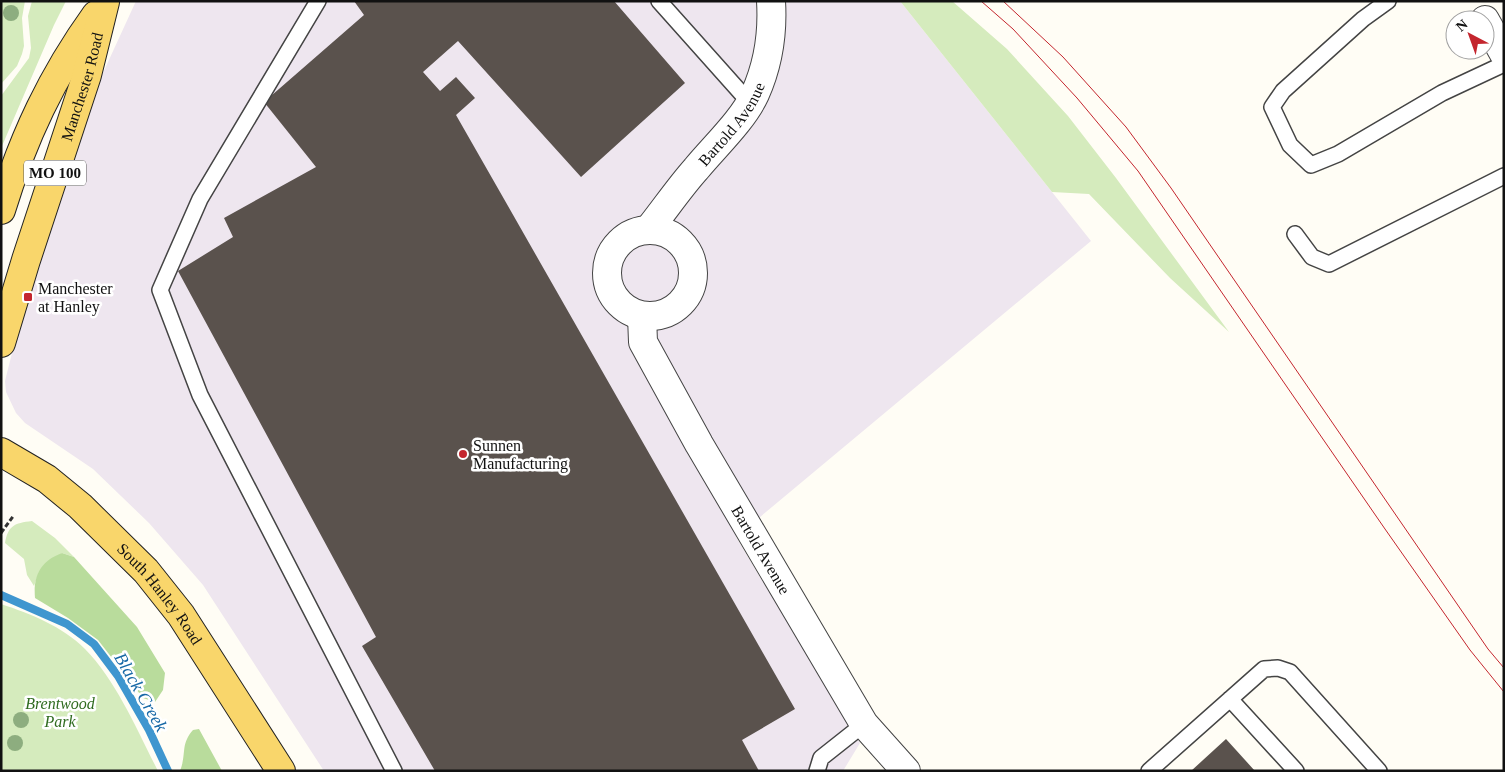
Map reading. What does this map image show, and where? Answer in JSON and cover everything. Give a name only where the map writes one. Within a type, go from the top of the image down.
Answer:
[{"type":"main road","name":"Manchester Road","points":[[1,210],[22,148],[42,103],[81,35],[105,2]]},
{"type":"main road","name":"Manchester Road","points":[[1,343],[26,260],[87,75],[105,2]]},
{"type":"main road","name":"South Hanley Road","points":[[1,452],[47,479],[80,506],[146,571],[181,615],[280,771]]},
{"type":"street","name":"Bartold Avenue","points":[[649,229],[738,119],[755,95],[767,61],[772,22],[771,1]]},
{"type":"street","points":[[1495,38],[1504,54]]},
{"type":"street","points":[[649,229],[663,231],[675,236],[691,256],[694,268],[693,282],[688,295],[680,305],[668,313],[642,316],[628,311],[617,302],[610,290],[607,276],[608,262],[613,250],[623,239],[635,232],[649,229]]},
{"type":"street","name":"Bartold Avenue","points":[[642,316],[643,342],[700,444],[864,724],[906,771]]},
{"type":"lane","points":[[318,1],[200,199],[160,290],[200,395],[394,771]]},
{"type":"lane","points":[[659,1],[750,103]]},
{"type":"lane","points":[[1388,1],[1363,19],[1283,91],[1272,107],[1290,145],[1311,165],[1338,154],[1442,93],[1504,64]]},
{"type":"lane","points":[[1295,234],[1312,256],[1329,264],[1504,176]]},
{"type":"lane","points":[[1149,771],[1264,669],[1278,668],[1290,672],[1379,771]]},
{"type":"lane","points":[[1230,699],[1296,771]]},
{"type":"lane","points":[[817,771],[821,758],[864,724]]},
{"type":"path","points":[[1,533],[14,515]]},
{"type":"shaded area","points":[[136,1],[900,1],[1091,241],[736,537],[860,743],[843,771],[324,771],[203,585],[149,523],[93,469],[25,423],[16,413],[6,392],[5,381],[24,305],[97,86]]},
{"type":"green space","points":[[1,1],[25,1],[22,18],[24,46],[22,54],[17,66],[1,84]]},
{"type":"green space","points":[[32,1],[66,1],[2,146],[1,96],[29,58],[31,48],[28,16]]},
{"type":"green space","points":[[900,1],[952,1],[1007,49],[1068,116],[1229,332],[1170,278],[1089,194],[1052,192]]},
{"type":"green space","points":[[32,521],[55,538],[74,557],[62,553],[39,572],[34,586],[27,575],[24,559],[5,543],[8,533],[13,526]]},
{"type":"green space","points":[[62,553],[74,557],[137,627],[165,673],[163,690],[155,702],[143,698],[98,640],[68,618],[35,598],[35,582],[40,570],[49,560]]},
{"type":"green space","name":"Brentwood Park","points":[[1,604],[56,627],[85,649],[107,676],[116,691],[158,771],[1,771]]},
{"type":"green space","points":[[199,729],[222,771],[180,771],[186,740],[193,730]]},
{"type":"building","name":"Sunnen Manufacturing","points":[[354,1],[614,1],[685,83],[581,177],[458,41],[423,72],[440,91],[456,77],[475,98],[456,115],[795,709],[742,740],[759,771],[435,771],[362,646],[376,637],[178,271],[233,237],[224,218],[316,167],[264,102],[364,15]]},
{"type":"building","points":[[1226,739],[1255,771],[1191,771]]},
{"type":"waterway","name":"Black Creek","points":[[1,595],[67,624],[94,644],[118,676],[149,730],[168,771]]},
{"type":"tram line","points":[[981,1],[1013,29],[1077,98],[1138,171],[1470,650],[1504,692]]},
{"type":"tram line","points":[[1003,1],[1063,57],[1126,127],[1171,188],[1488,649],[1504,668]]},
{"type":"place","name":"Manchester at Hanley","points":[[28,297]]},
{"type":"place","name":"Sunnen Manufacturing","points":[[463,454]]}]
